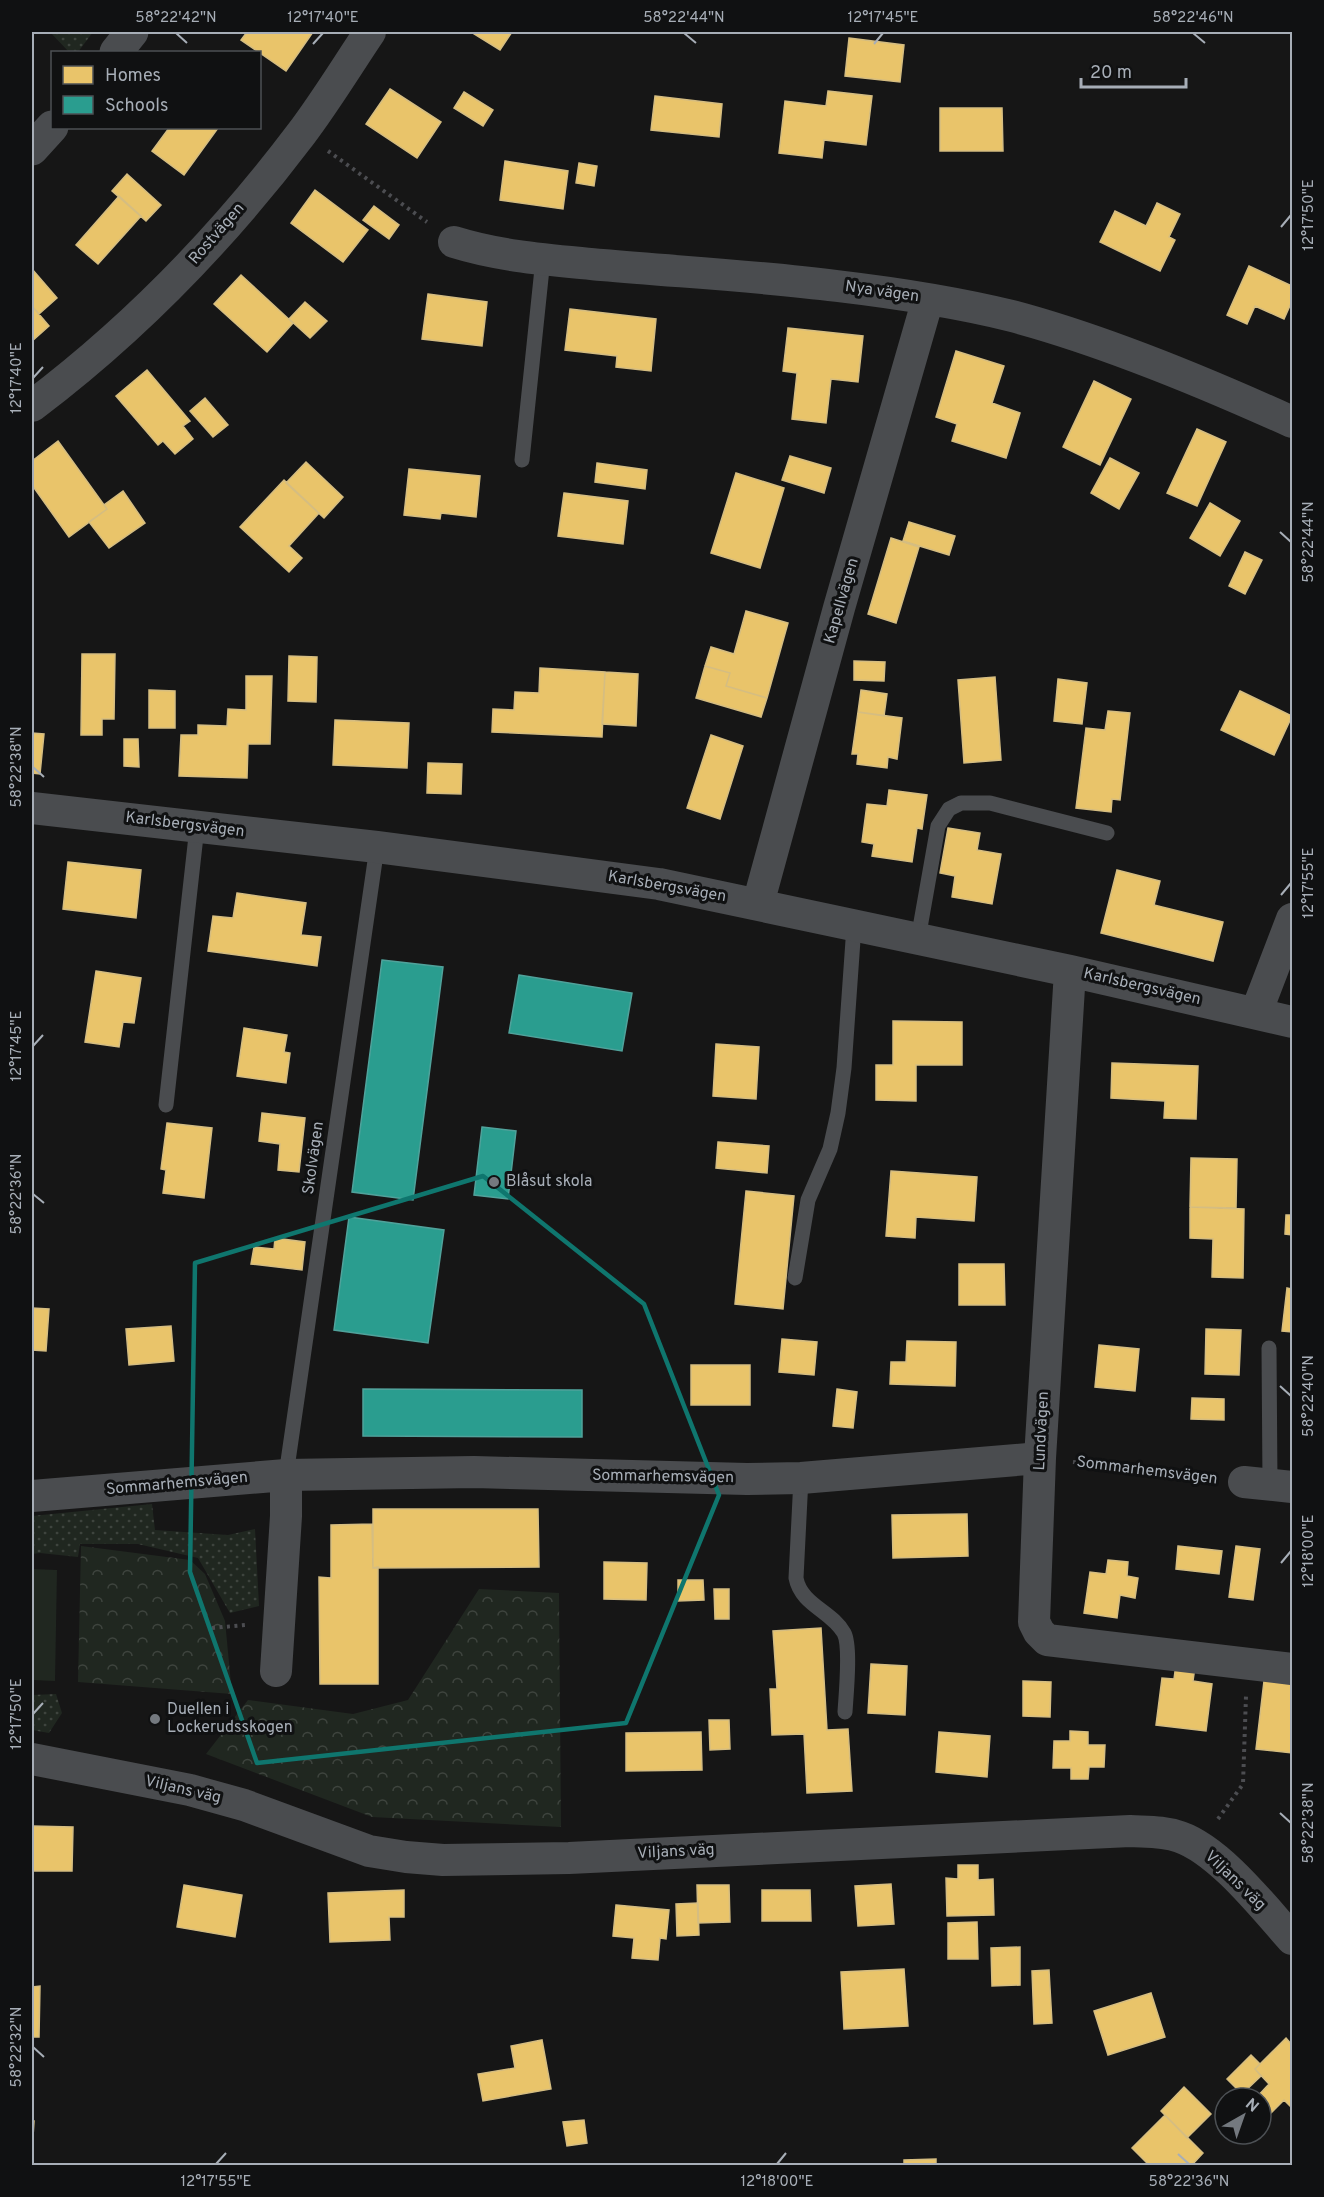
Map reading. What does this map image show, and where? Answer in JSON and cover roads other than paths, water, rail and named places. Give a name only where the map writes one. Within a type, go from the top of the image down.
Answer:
[{"type":"street","points":[[117,51],[132,32]]},
{"type":"street","name":"Rostvägen","points":[[32,406],[74,375],[183,273],[229,222],[302,132],[370,32]]},
{"type":"street","points":[[32,149],[51,128]]},
{"type":"street","name":"Nya vägen","points":[[454,242],[485,252],[543,259],[836,286],[928,299],[1012,316],[1118,350],[1239,397],[1293,422]]},
{"type":"street","name":"Kapellvägen","points":[[758,904],[928,299]]},
{"type":"street","name":"Karlsbergsvägen","points":[[32,808],[377,847],[648,882],[758,904],[1293,1022]]},
{"type":"street","points":[[1256,1013],[1293,919]]},
{"type":"street","name":"Lundvägen","points":[[1070,972],[1040,1458],[1034,1622],[1038,1632],[1047,1640],[1293,1669]]},
{"type":"street","name":"Sommarhemsvägen","points":[[32,1496],[286,1475],[474,1472],[747,1479],[801,1478],[1040,1458]]},
{"type":"street","points":[[276,1671],[286,1516],[286,1475]]},
{"type":"street","name":"Viljans väg","points":[[32,1760],[190,1790],[244,1805],[369,1851],[443,1860],[569,1858],[1159,1832],[1181,1837],[1199,1846],[1234,1876],[1293,1939]]},
{"type":"lane","points":[[522,460],[543,259]]},
{"type":"lane","points":[[918,939],[938,826],[949,809],[961,803],[990,803],[1107,833]]},
{"type":"lane","points":[[166,1105],[197,827]]},
{"type":"lane","name":"Skolvägen","points":[[286,1475],[377,847]]},
{"type":"lane","points":[[795,1278],[808,1200],[830,1149],[838,1113],[844,1068],[854,926]]},
{"type":"lane","points":[[1269,1348],[1269,1484]]},
{"type":"lane","points":[[801,1478],[796,1578],[798,1588],[807,1599],[846,1635],[845,1712]]},
{"type":"place","name":"Blåsut skola","points":[[494,1182]]},
{"type":"place","name":"Duellen i Lockerudsskogen","points":[[155,1719]]}]
